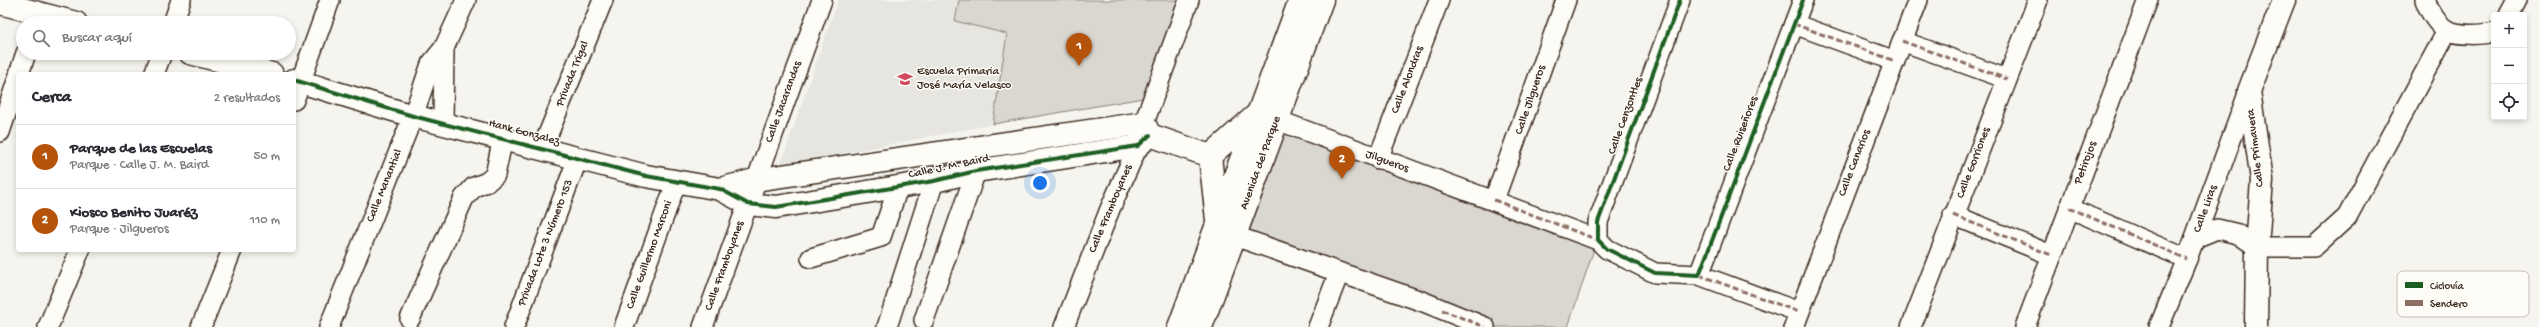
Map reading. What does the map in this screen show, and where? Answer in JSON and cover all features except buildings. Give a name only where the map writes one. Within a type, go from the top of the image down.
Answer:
[{"type":"street","points":[[175,16],[181,0]]},
{"type":"street","points":[[297,87],[330,0]]},
{"type":"street","name":"Calle Manantial","points":[[329,327],[413,116],[431,64],[444,48],[466,0]]},
{"type":"street","name":"Privada Trigal","points":[[542,149],[603,0]]},
{"type":"street","name":"Calle Jacarandas","points":[[748,204],[755,180],[822,0]]},
{"type":"street","name":"Calle Framboyanes","points":[[1064,327],[1110,209],[1144,135],[1189,0]]},
{"type":"street","name":"Avenida del Parque","points":[[1201,327],[1226,232],[1267,117],[1300,0]]},
{"type":"street","name":"Avenida del Parque","points":[[1267,117],[1322,0]]},
{"type":"street","name":"Calle Alondras","points":[[1378,159],[1439,0]]},
{"type":"street","name":"Calle Jilgueros","points":[[1494,200],[1566,0]]},
{"type":"street","name":"Calle Cenzontles","points":[[1598,240],[1598,222],[1680,0]]},
{"type":"street","name":"Calle Ruiseñores","points":[[1699,275],[1803,0]]},
{"type":"street","name":"Calle Canarios","points":[[1796,319],[1918,0]]},
{"type":"street","name":"Calle Gorriones","points":[[1912,327],[2038,0]]},
{"type":"street","name":"Petirojos","points":[[2025,327],[2148,0]]},
{"type":"street","name":"Calle Primavera","points":[[2256,327],[2257,247],[2262,180],[2249,91],[2284,0]]},
{"type":"street","points":[[2425,0],[2430,13],[2447,31],[2480,35],[2491,33]]},
{"type":"street","points":[[2511,12],[2517,0]]},
{"type":"street","points":[[0,3],[53,16]]},
{"type":"street","points":[[1794,24],[1895,61]]},
{"type":"street","points":[[2195,238],[2217,229],[2238,234],[2257,247],[2314,247],[2347,217],[2447,31]]},
{"type":"street","points":[[1902,41],[2007,79]]},
{"type":"street","name":"Calle Manantial","points":[[443,122],[444,48]]},
{"type":"street","points":[[20,72],[24,60]]},
{"type":"street","points":[[155,72],[159,60]]},
{"type":"street","points":[[217,60],[264,72]]},
{"type":"street","points":[[0,132],[16,84]]},
{"type":"street","name":"Hank Gonzalez","points":[[297,87],[443,122],[676,183],[720,189],[748,204]]},
{"type":"street","name":"Calle Liras","points":[[2160,327],[2195,238],[2249,91]]},
{"type":"street","points":[[1267,117],[1210,156],[1226,232],[1340,273],[1441,319],[1485,327]]},
{"type":"street","name":"Jilgueros","points":[[1267,117],[1378,159],[1494,200],[1598,240],[1607,249],[1655,273],[1699,275],[1796,319]]},
{"type":"street","name":"Calle J. M. Baird","points":[[748,204],[776,207],[898,188],[1144,135]]},
{"type":"street","name":"Calle J. M. Baird","points":[[755,180],[1144,135],[1210,156]]},
{"type":"street","points":[[410,319],[464,198],[474,187],[487,182],[495,175],[503,138]]},
{"type":"street","name":"Privada Lote 3 Número 153","points":[[514,327],[578,158]]},
{"type":"street","points":[[924,320],[976,171]]},
{"type":"street","name":"Hank Gonzalez","points":[[720,189],[755,180]]},
{"type":"street","points":[[887,327],[934,181]]},
{"type":"street","name":"Calle Guillermo Marconi","points":[[624,327],[676,183]]},
{"type":"street","points":[[811,258],[881,237],[898,188]]},
{"type":"street","name":"Calle Framboyanes","points":[[703,327],[748,204]]},
{"type":"street","points":[[2069,208],[2187,259]]},
{"type":"street","points":[[1954,216],[2051,255]]},
{"type":"street","name":"Avenida del Parque","points":[[1179,327],[1226,232]]},
{"type":"street","points":[[48,327],[79,252]]},
{"type":"street","points":[[201,327],[231,252]]},
{"type":"street","points":[[1318,327],[1340,273]]},
{"type":"shaded area","name":"Escuela Primaria José María Velasco","points":[[838,0],[959,0],[955,21],[1008,34],[993,124],[780,166]]},
{"type":"shaded area","points":[[959,0],[1183,0],[1143,98],[993,124],[1007,34],[955,21]]},
{"type":"shaded area","points":[[1277,121],[1596,243],[1568,327],[1483,327],[1236,236]]},
{"type":"marked path","points":[[1794,24],[1895,61]]},
{"type":"marked path","points":[[1902,41],[2007,79]]},
{"type":"marked path","points":[[1494,200],[1598,240]]},
{"type":"marked path","points":[[2069,208],[2187,259]]},
{"type":"marked path","points":[[1953,215],[2051,255]]},
{"type":"marked path","points":[[1699,275],[1799,312]]},
{"type":"marked path","points":[[1442,310],[1485,327]]},
{"type":"cycle path","points":[[1680,0],[1598,222],[1598,240],[1607,249],[1655,273],[1699,275],[1803,0]]},
{"type":"cycle path","points":[[296,81],[413,116],[646,176],[720,189],[748,204],[776,207],[934,181],[976,171],[1138,146],[1150,135]]},
{"type":"place","name":"Parque de las Escuelas","points":[[1079,66]]},
{"type":"place","name":"Escuela Primaria José María Velasco","points":[[905,79]]},
{"type":"place","name":"Kiosco Benito Juaréz","points":[[1342,179]]}]
